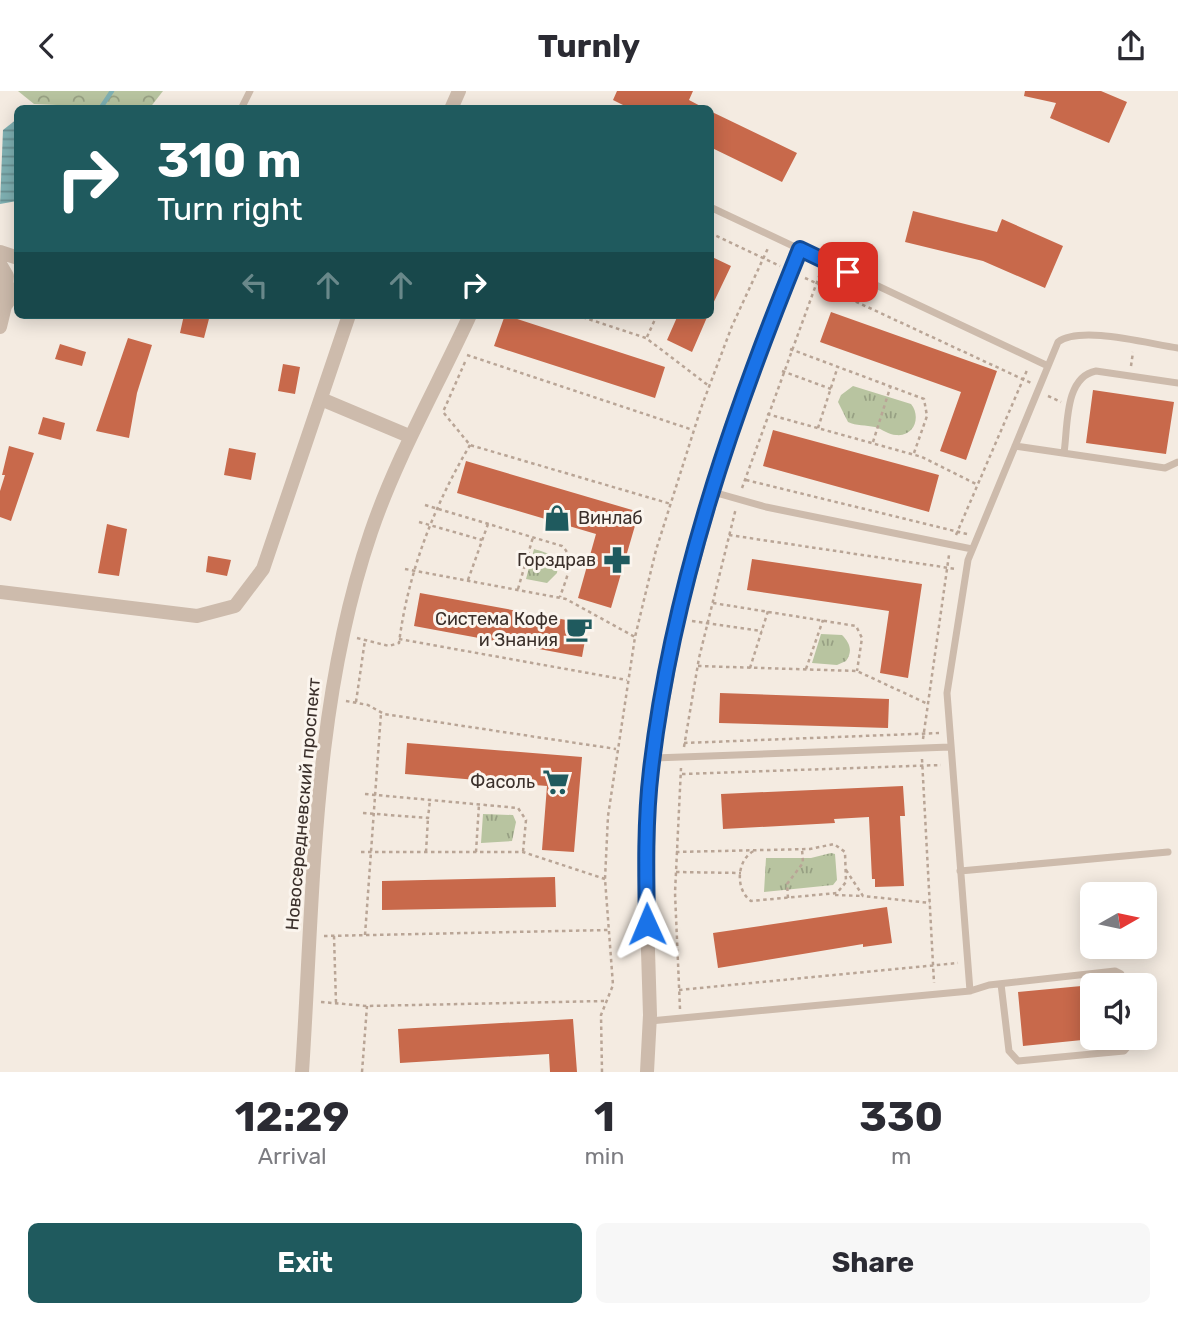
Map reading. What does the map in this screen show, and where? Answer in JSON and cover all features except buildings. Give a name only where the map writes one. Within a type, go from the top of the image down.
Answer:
[{"type":"street","points":[[648,1072],[650,1021],[646,885],[652,758],[678,618],[711,492],[748,380],[800,249]]},
{"type":"street","points":[[0,264],[6,276],[5,306],[0,327]]},
{"type":"street","points":[[5,306],[14,294]]},
{"type":"street","points":[[0,592],[197,615],[235,605],[262,569],[348,319]]},
{"type":"street","name":"Новосередневский проспект","points":[[302,1072],[329,697],[371,532],[409,436],[468,319]]},
{"type":"street","points":[[321,399],[409,436]]},
{"type":"lane","points":[[714,209],[1048,366]]},
{"type":"lane","points":[[970,991],[947,693],[966,571],[972,549],[1058,342],[1073,334],[1178,348]]},
{"type":"lane","points":[[1064,453],[1073,388],[1083,375],[1096,371],[1178,383]]},
{"type":"lane","points":[[1015,446],[1165,468],[1178,462]]},
{"type":"lane","points":[[711,492],[972,549]]},
{"type":"lane","points":[[652,758],[950,747]]},
{"type":"lane","points":[[960,871],[1168,852]]},
{"type":"lane","points":[[1097,973],[1119,973]]},
{"type":"lane","points":[[650,1021],[970,991],[1001,984],[1080,975]]},
{"type":"lane","points":[[1001,984],[1009,1051],[1018,1061],[1124,1050]]},
{"type":"path","points":[[714,235],[1039,387]]},
{"type":"path","points":[[602,1072],[599,1029],[604,1001],[613,985],[605,879],[608,816],[635,637],[671,504],[709,386],[773,237]]},
{"type":"path","points":[[680,1019],[676,852],[682,757],[698,666],[738,500],[790,349],[825,261]]},
{"type":"path","points":[[588,319],[646,338],[709,386]]},
{"type":"path","points":[[600,323],[602,319]]},
{"type":"path","points":[[646,338],[655,319]]},
{"type":"path","points":[[1130,370],[1135,342]]},
{"type":"path","points":[[473,345],[443,412],[470,445],[671,504]]},
{"type":"path","points":[[790,349],[918,395],[927,405],[913,454]]},
{"type":"path","points":[[454,351],[694,430]]},
{"type":"path","points":[[818,428],[838,366]]},
{"type":"path","points":[[782,371],[831,389]]},
{"type":"path","points":[[873,443],[891,385]]},
{"type":"path","points":[[767,414],[913,454],[940,464],[978,485]]},
{"type":"path","points":[[343,634],[393,646],[399,639],[414,571],[430,525],[470,445]]},
{"type":"path","points":[[745,480],[977,537]]},
{"type":"path","points":[[425,505],[562,546],[569,553],[570,562],[560,597]]},
{"type":"path","points":[[419,522],[482,540]]},
{"type":"path","points":[[468,580],[488,524]]},
{"type":"path","points":[[729,535],[966,571]]},
{"type":"path","points":[[518,589],[533,537]]},
{"type":"path","points":[[405,569],[560,597],[635,637]]},
{"type":"path","points":[[712,603],[850,624],[859,629],[862,638],[857,671]]},
{"type":"path","points":[[750,668],[768,611]]},
{"type":"path","points":[[678,618],[762,631]]},
{"type":"path","points":[[806,670],[823,620]]},
{"type":"path","points":[[399,639],[628,680]]},
{"type":"path","points":[[355,703],[365,640]]},
{"type":"path","points":[[698,666],[857,671],[928,704]]},
{"type":"path","points":[[329,697],[370,706],[381,713],[616,749]]},
{"type":"path","points":[[365,935],[381,713]]},
{"type":"path","points":[[684,743],[949,733]]},
{"type":"path","points":[[921,748],[935,994]]},
{"type":"path","points":[[681,774],[952,764]]},
{"type":"path","points":[[365,795],[521,810],[526,820],[523,852]]},
{"type":"path","points":[[426,852],[430,800]]},
{"type":"path","points":[[476,852],[479,804]]},
{"type":"path","points":[[363,813],[428,818]]},
{"type":"path","points":[[676,852],[802,849],[838,845],[845,852],[846,869],[843,888],[831,895]]},
{"type":"path","points":[[788,898],[787,884],[803,863],[802,849]]},
{"type":"path","points":[[756,850],[744,858],[741,873],[742,891],[751,901],[831,895],[930,903]]},
{"type":"path","points":[[361,852],[523,852],[605,879]]},
{"type":"path","points":[[846,869],[863,896]]},
{"type":"path","points":[[676,872],[741,873]]},
{"type":"path","points":[[312,936],[608,930]]},
{"type":"path","points":[[334,936],[336,1003]]},
{"type":"path","points":[[679,990],[968,963]]},
{"type":"path","points":[[307,1001],[367,1006],[604,1001]]},
{"type":"path","points":[[362,1072],[367,1006]]},
{"type":"green space","points":[[18,91],[163,91],[152,105],[34,104]]},
{"type":"green space","points":[[853,386],[911,404],[916,414],[912,429],[903,435],[893,435],[875,427],[848,422],[838,402],[841,395]]},
{"type":"green space","points":[[534,549],[548,554],[557,563],[557,573],[547,583],[526,579]]},
{"type":"green space","points":[[821,634],[842,635],[850,647],[846,661],[837,665],[812,663]]},
{"type":"green space","points":[[483,814],[513,815],[516,822],[512,841],[481,843]]},
{"type":"green space","points":[[835,854],[837,880],[833,885],[764,892],[766,858],[811,858]]},
{"type":"water","points":[[14,121],[14,202],[0,204],[3,130]]},
{"type":"waterway","points":[[103,105],[112,91]]},
{"type":"place","name":"Винлаб","points":[[557,518]]},
{"type":"place","name":"Горздрав","points":[[617,560]]},
{"type":"place","name":"Система Кофе и Знания","points":[[579,629]]},
{"type":"place","name":"Фасоль","points":[[556,782]]},
{"type":"route","points":[[647,924],[647,829],[652,758],[678,618],[730,429],[765,333],[800,249],[848,272]]}]
